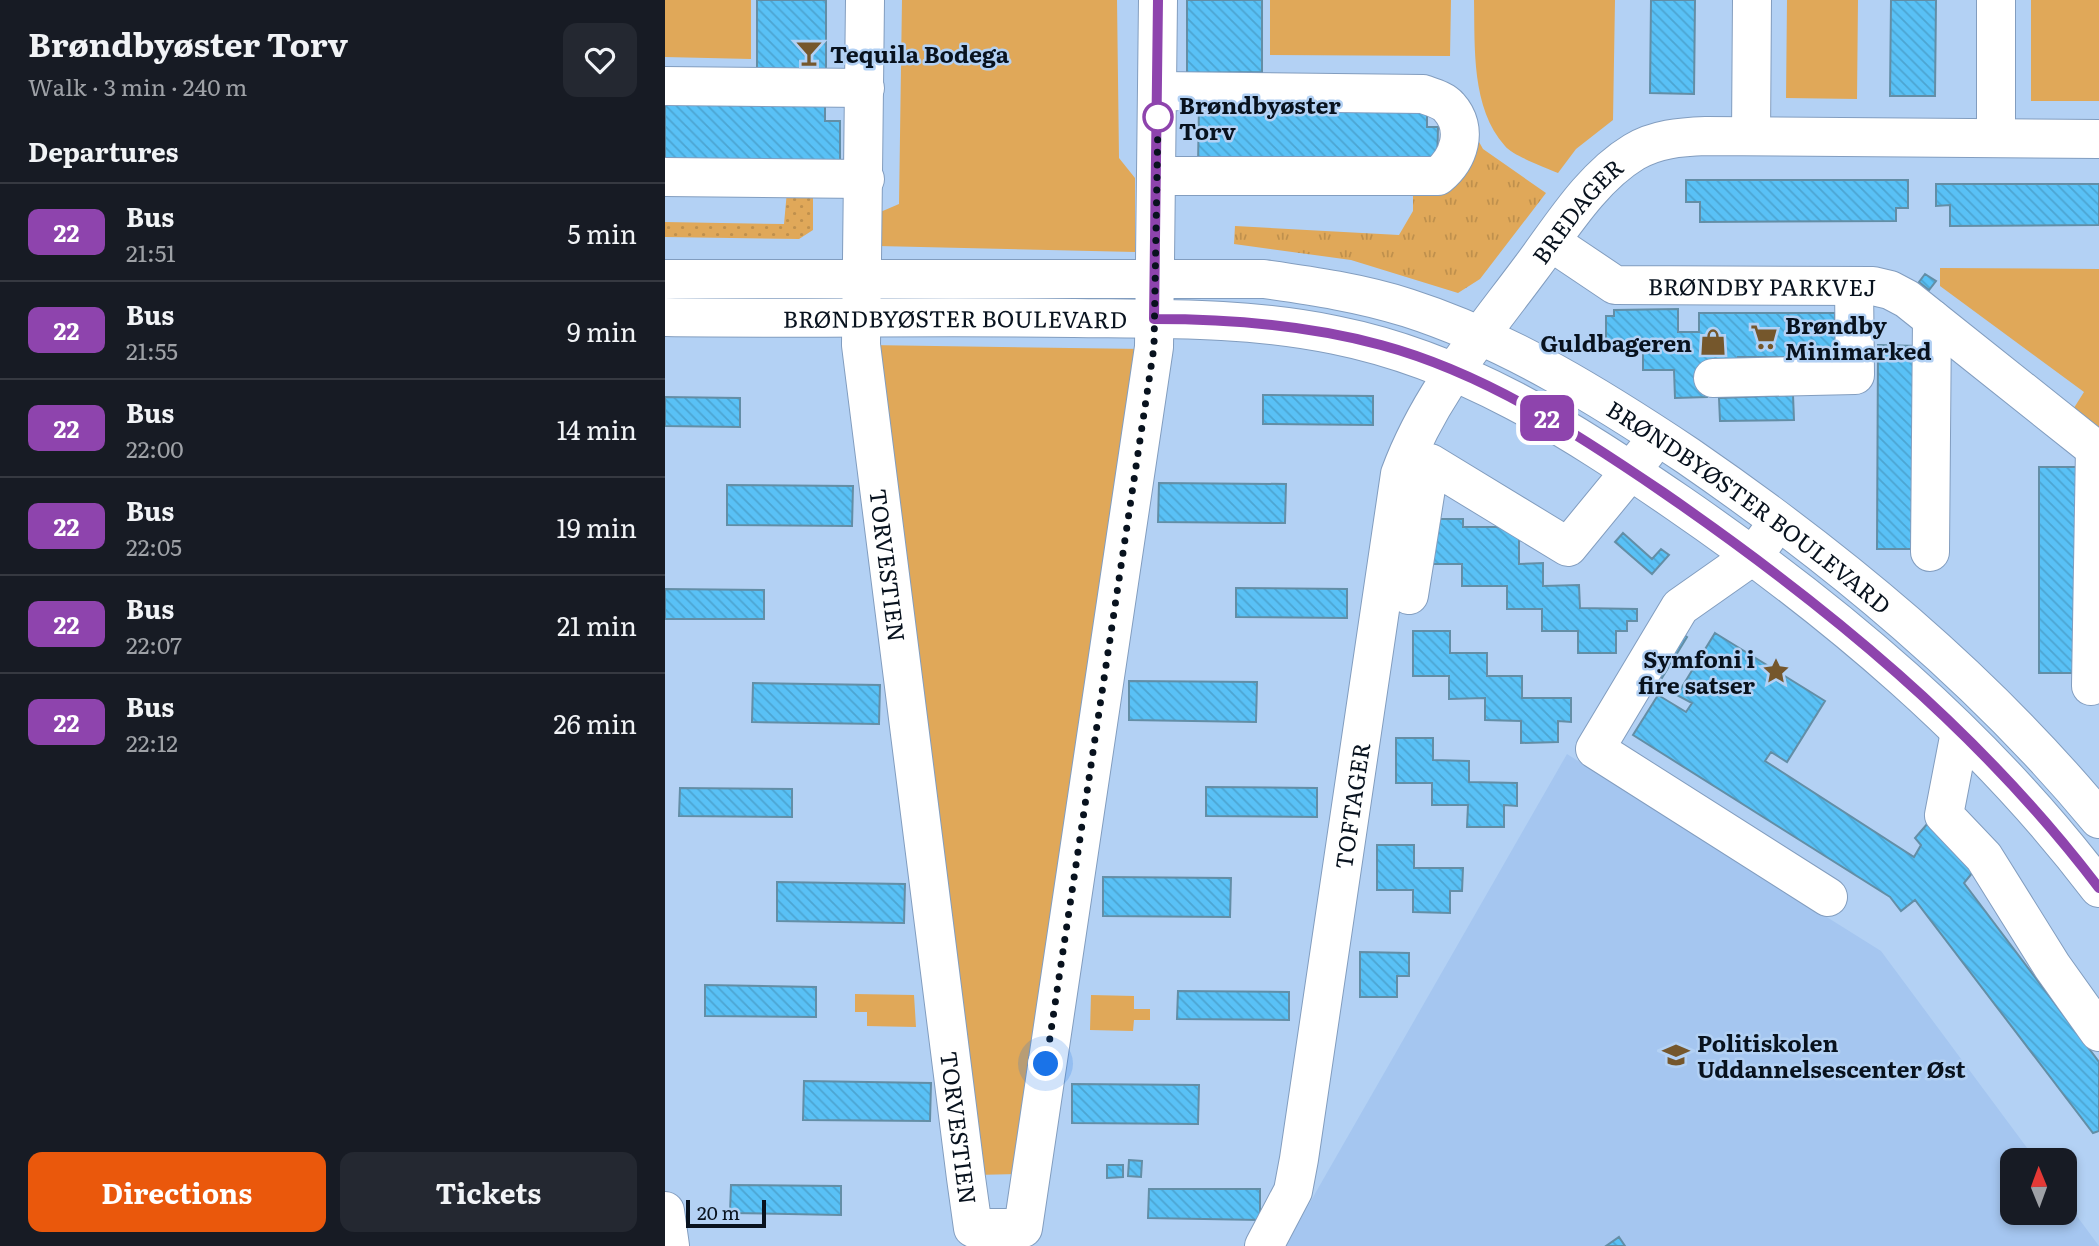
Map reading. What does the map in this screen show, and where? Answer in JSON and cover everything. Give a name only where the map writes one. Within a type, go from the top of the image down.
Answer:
[{"type":"street","points":[[860,317],[865,179],[865,0]]},
{"type":"street","points":[[1154,319],[1158,0]]},
{"type":"street","points":[[1751,136],[1752,0]]},
{"type":"street","points":[[1996,0],[1996,138]]},
{"type":"street","points":[[665,86],[865,88]]},
{"type":"street","points":[[1157,176],[1438,176],[1450,167],[1458,151],[1460,132],[1457,118],[1447,104],[1423,94],[1158,91]]},
{"type":"street","name":"BREDAGER","points":[[1453,370],[1587,196],[1612,169],[1633,153],[1674,138],[1751,136],[2099,139]]},
{"type":"street","points":[[665,177],[865,179]]},
{"type":"street","name":"BRØNDBY PARKVEJ","points":[[1551,242],[1615,285],[1854,286],[1890,290],[1907,299],[2097,450]]},
{"type":"street","name":"BRØNDBYØSTER BOULEVARD","points":[[665,279],[1263,279],[1349,291],[1410,308],[1480,336],[1593,395],[1658,436],[1779,522],[1849,575],[1941,654],[2027,737],[2099,819]]},
{"type":"street","points":[[1713,378],[1855,375],[1854,286]]},
{"type":"street","name":"BRØNDBYØSTER BOULEVARD","points":[[665,317],[1154,319],[1257,323],[1383,345],[1453,370],[1501,391],[1630,471],[1753,555],[1874,651],[1960,732],[2043,820],[2099,888]]},
{"type":"street","name":"TORVESTIEN","points":[[860,317],[874,459],[973,1228],[1023,1228],[1154,347],[1154,319]]},
{"type":"street","points":[[1930,552],[1932,319]]},
{"type":"street","name":"TOFTAGER","points":[[1264,1246],[1293,1191],[1299,1159],[1400,474],[1415,433],[1453,370]]},
{"type":"street","points":[[1338,1046],[1430,463],[1568,547],[1658,436]]},
{"type":"street","points":[[2091,686],[2097,450]]},
{"type":"street","points":[[1779,522],[1753,555],[1680,607],[1595,750],[1828,897]]},
{"type":"street","points":[[1960,732],[1944,815],[1984,857],[2052,966],[2099,1031]]},
{"type":"street","points":[[665,1211],[670,1246]]},
{"type":"shaded area","name":"Politiskolen Uddannelsescenter Øst","points":[[1567,754],[1881,951],[2027,1148],[2000,1148],[2000,1225],[2077,1225],[2077,1216],[2099,1246],[1285,1246]]},
{"type":"green space","points":[[665,0],[751,0],[751,59],[665,57]]},
{"type":"green space","points":[[902,0],[1117,0],[1119,158],[1135,178],[1135,252],[878,246],[878,213],[899,204]]},
{"type":"green space","points":[[1270,0],[1451,0],[1450,56],[1270,55]]},
{"type":"green space","points":[[1474,0],[1615,0],[1613,120],[1576,149],[1558,173],[1509,150],[1494,131],[1486,114],[1477,76]]},
{"type":"green space","points":[[1787,0],[1858,0],[1857,99],[1786,98]]},
{"type":"green space","points":[[2031,0],[2099,0],[2099,101],[2031,101]]},
{"type":"green space","points":[[1470,126],[1483,149],[1546,193],[1480,279],[1458,293],[1351,260],[1234,244],[1235,226],[1399,235],[1413,211],[1413,195]]},
{"type":"green space","points":[[787,191],[813,192],[813,230],[799,239],[665,237],[665,222],[784,224]]},
{"type":"green space","points":[[1940,268],[2099,269],[2099,432],[2072,411],[2084,392],[1940,286]]},
{"type":"green space","points":[[868,345],[1143,349],[1023,1174],[975,1175]]},
{"type":"green space","points":[[855,994],[914,995],[916,1027],[867,1026],[867,1012],[855,1012]]},
{"type":"green space","points":[[1091,995],[1134,996],[1134,1009],[1150,1009],[1150,1020],[1134,1020],[1133,1031],[1090,1030]]},
{"type":"building","points":[[757,0],[826,0],[826,73],[757,74]]},
{"type":"building","points":[[1187,0],[1262,0],[1262,72],[1187,73]]},
{"type":"building","points":[[1651,0],[1695,0],[1694,94],[1650,93]]},
{"type":"building","points":[[1891,0],[1936,0],[1935,96],[1890,96]]},
{"type":"building","points":[[825,104],[825,121],[840,121],[840,162],[665,162],[665,105]]},
{"type":"building","points":[[1199,105],[1427,108],[1427,127],[1438,127],[1437,169],[1198,166]]},
{"type":"building","points":[[1686,180],[1908,180],[1908,208],[1896,208],[1896,221],[1700,222],[1700,202],[1686,202]]},
{"type":"building","points":[[1936,184],[2099,184],[2099,225],[1950,226],[1950,205],[1936,206]]},
{"type":"building","points":[[1925,274],[1936,281],[1929,290],[1919,282]]},
{"type":"building","points":[[1678,309],[1678,332],[1699,332],[1699,313],[1835,313],[1836,357],[1738,357],[1738,369],[1706,370],[1707,397],[1675,398],[1674,370],[1643,370],[1643,352],[1615,352],[1616,344],[1606,344],[1606,316],[1614,316],[1614,310]]},
{"type":"building","points":[[1878,345],[1918,346],[1917,549],[1877,549]]},
{"type":"building","points":[[1263,395],[1373,396],[1373,425],[1263,424]]},
{"type":"building","points":[[1793,395],[1794,420],[1720,421],[1719,398]]},
{"type":"building","points":[[665,397],[740,398],[740,427],[665,426]]},
{"type":"building","points":[[2039,467],[2078,467],[2078,673],[2039,673]]},
{"type":"building","points":[[1159,483],[1286,484],[1285,523],[1158,522]]},
{"type":"building","points":[[727,485],[853,486],[852,526],[727,525]]},
{"type":"building","points":[[1426,519],[1463,519],[1463,527],[1525,527],[1525,541],[1519,540],[1519,564],[1543,563],[1543,586],[1579,585],[1580,608],[1637,609],[1637,621],[1627,621],[1627,631],[1616,631],[1616,653],[1578,653],[1578,631],[1542,631],[1542,609],[1507,609],[1507,586],[1462,586],[1462,564],[1426,564]]},
{"type":"building","points":[[1623,533],[1652,559],[1661,549],[1669,555],[1652,574],[1615,542]]},
{"type":"building","points":[[1236,588],[1347,589],[1347,618],[1236,617]]},
{"type":"building","points":[[665,589],[764,590],[764,619],[665,619]]},
{"type":"building","points":[[1413,631],[1450,631],[1450,653],[1487,653],[1487,676],[1522,676],[1522,698],[1571,698],[1571,722],[1558,721],[1558,742],[1521,743],[1521,721],[1485,720],[1485,698],[1449,699],[1449,676],[1413,676]]},
{"type":"building","points":[[1679,632],[1687,637],[1662,678],[1653,673]]},
{"type":"building","points":[[1715,633],[1825,701],[1787,762],[1771,752],[1765,761],[1914,857],[1921,845],[1915,838],[1928,823],[1977,867],[1964,883],[2099,1062],[2099,1131],[2093,1133],[1915,900],[1901,911],[1890,897],[1633,735],[1658,695],[1686,712],[1692,703],[1677,695]]},
{"type":"building","points":[[1129,681],[1257,682],[1256,722],[1129,720]]},
{"type":"building","points":[[753,683],[880,685],[879,724],[752,722]]},
{"type":"building","points":[[1396,738],[1433,738],[1433,760],[1469,761],[1469,782],[1517,783],[1517,806],[1504,805],[1504,827],[1467,827],[1468,805],[1432,805],[1432,783],[1396,783]]},
{"type":"building","points":[[1206,787],[1317,788],[1317,817],[1206,816]]},
{"type":"building","points":[[680,788],[792,789],[792,817],[679,816]]},
{"type":"building","points":[[1377,845],[1414,845],[1414,868],[1463,868],[1462,891],[1450,891],[1450,913],[1413,912],[1413,890],[1377,890]]},
{"type":"building","points":[[1103,877],[1231,878],[1230,917],[1103,916]]},
{"type":"building","points":[[777,882],[905,884],[904,923],[777,921]]},
{"type":"building","points":[[1360,952],[1409,953],[1409,976],[1397,976],[1397,997],[1360,997]]},
{"type":"building","points":[[705,985],[816,987],[816,1017],[705,1016]]},
{"type":"building","points":[[1178,991],[1289,992],[1289,1020],[1177,1019]]},
{"type":"building","points":[[804,1081],[931,1083],[930,1121],[803,1120]]},
{"type":"building","points":[[1072,1084],[1199,1085],[1198,1124],[1072,1123]]},
{"type":"building","points":[[1129,1160],[1142,1161],[1141,1177],[1128,1176]]},
{"type":"building","points":[[1107,1165],[1123,1165],[1123,1177],[1107,1178]]},
{"type":"building","points":[[731,1185],[841,1186],[841,1215],[730,1213]]},
{"type":"building","points":[[1149,1189],[1260,1189],[1260,1220],[1148,1218]]},
{"type":"building","points":[[1619,1237],[1625,1246],[1606,1246]]},
{"type":"bus line","name":"22","points":[[1158,0],[1154,319],[1257,323],[1383,345],[1453,370],[1525,405],[1630,471],[1753,555],[1874,651],[1986,757],[2099,888]]},
{"type":"place","name":"Tequila Bodega","points":[[809,53]]},
{"type":"place","name":"Brøndbyøster Torv","points":[[1158,117]]},
{"type":"place","name":"Brøndby Minimarked","points":[[1764,337]]},
{"type":"place","name":"Guldbageren","points":[[1713,342]]},
{"type":"place","name":"Symfoni i fire satser","points":[[1776,671]]},
{"type":"place","name":"Politiskolen Uddannelsescenter Øst","points":[[1676,1055]]},
{"type":"route","points":[[1046,1064],[1154,347],[1158,117]]}]
